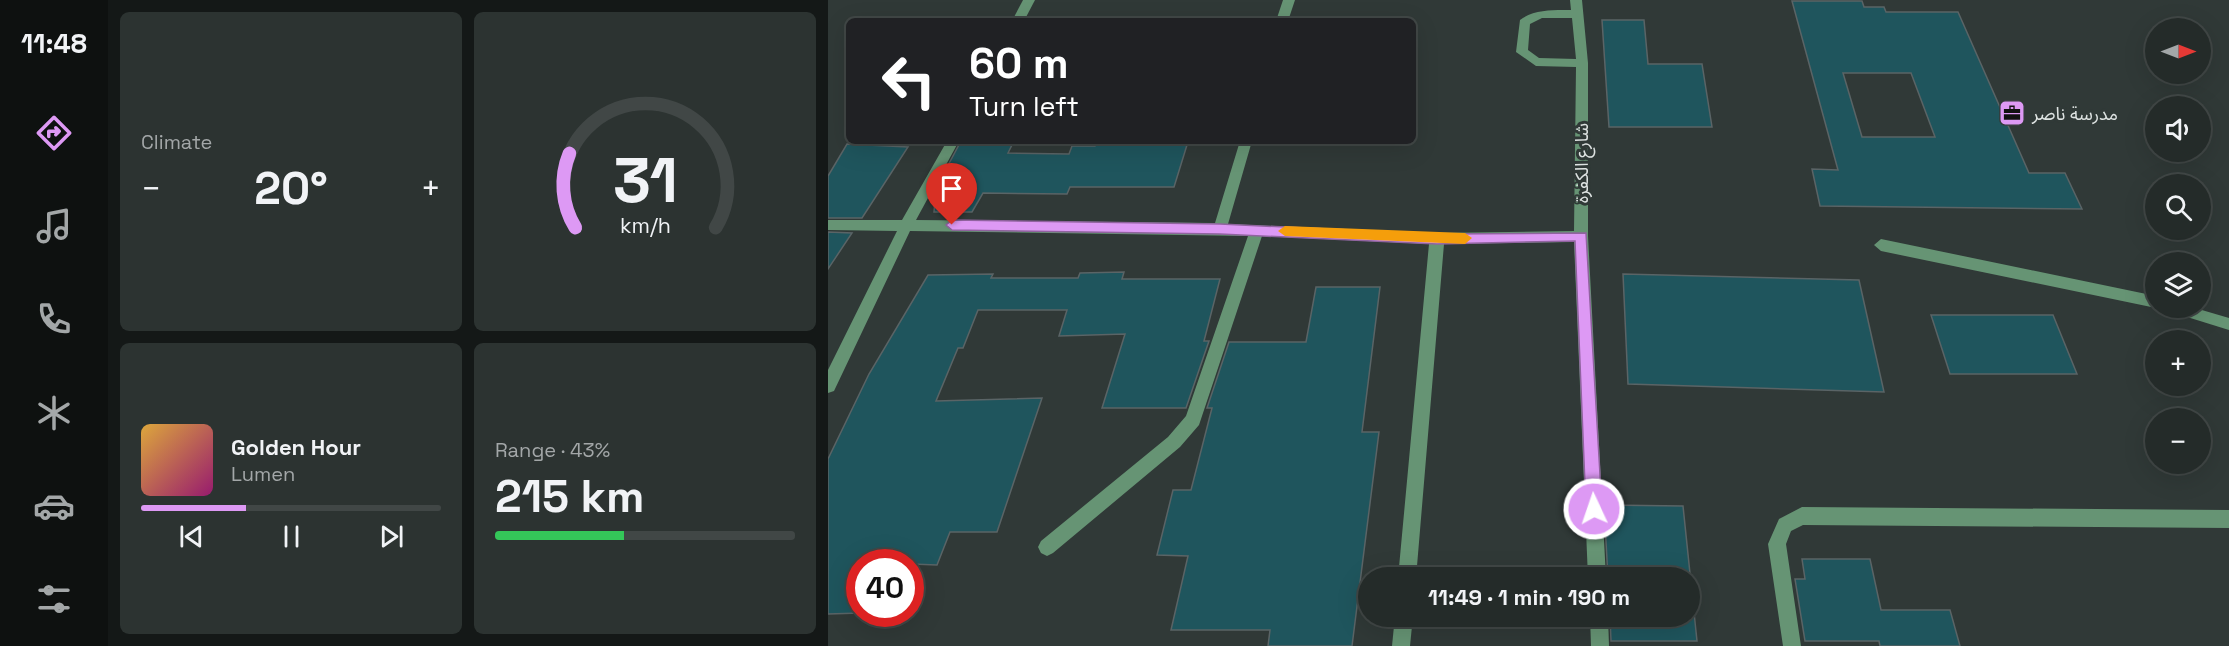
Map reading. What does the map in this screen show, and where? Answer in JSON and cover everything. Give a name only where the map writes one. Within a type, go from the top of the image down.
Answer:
[{"type":"street","points":[[1020,18],[1029,0]]},
{"type":"street","points":[[1282,18],[1289,0]]},
{"type":"street","points":[[1578,7],[1526,19],[1522,52],[1536,62],[1582,63]]},
{"type":"street","name":"شارع الكفرة","points":[[1578,7],[1582,63],[1581,236],[1596,567]]},
{"type":"street","points":[[828,386],[907,224],[951,144]]},
{"type":"street","points":[[1220,229],[1245,144]]},
{"type":"street","points":[[828,225],[907,224],[1220,229],[1437,239],[1581,236]]},
{"type":"street","points":[[1047,547],[1174,442],[1193,420],[1257,230]]},
{"type":"street","points":[[1408,567],[1437,239]]},
{"type":"street","points":[[1881,245],[2145,300]]},
{"type":"street","points":[[2209,318],[2229,324]]},
{"type":"street","points":[[1792,646],[1777,544],[1785,525],[1802,516],[2229,519]]},
{"type":"street","points":[[1401,646],[1403,627]]},
{"type":"street","points":[[1599,627],[1600,646]]},
{"type":"building","points":[[1792,1],[1862,1],[1864,7],[1884,7],[1886,12],[1958,12],[2029,173],[2065,173],[2082,209],[1820,206],[1812,169],[1838,170]],"holes":[[[1843,73],[1911,73],[1935,137],[1862,137]]]},
{"type":"building","points":[[1602,20],[1644,20],[1648,64],[1702,64],[1712,127],[1609,127]]},
{"type":"building","points":[[847,144],[908,147],[862,218],[828,218],[828,176]]},
{"type":"building","points":[[959,144],[1012,144],[1008,153],[1069,154],[1072,146],[1095,146],[1096,144],[1187,145],[1174,187],[1070,187],[1067,194],[983,193],[972,212],[934,212],[936,188]]},
{"type":"building","points":[[828,232],[852,233],[828,269]]},
{"type":"building","points":[[1124,272],[1122,279],[1220,279],[1204,341],[1209,341],[1186,408],[1102,408],[1125,334],[1059,336],[1067,310],[978,310],[963,348],[958,348],[936,401],[1042,398],[997,532],[950,532],[937,565],[924,564],[924,549],[846,549],[846,613],[828,614],[828,459],[869,374],[928,275],[993,274],[991,278],[1078,278],[1080,273]]},
{"type":"building","points":[[1623,274],[1859,280],[1884,392],[1628,384]]},
{"type":"building","points":[[1316,287],[1380,287],[1362,432],[1379,432],[1362,567],[1358,567],[1358,598],[1352,646],[1268,646],[1270,630],[1171,630],[1188,556],[1157,555],[1173,490],[1191,490],[1212,408],[1207,408],[1229,342],[1306,342]]},
{"type":"building","points":[[1931,315],[2053,315],[2077,374],[1950,374]]},
{"type":"building","points":[[1604,505],[1683,506],[1689,567],[1607,567]]},
{"type":"building","points":[[1802,559],[1870,559],[1881,610],[1950,610],[1960,646],[1880,646],[1879,641],[1805,641],[1795,579],[1805,579]]},
{"type":"building","points":[[1610,627],[1696,627],[1697,641],[1611,641]]},
{"type":"slow traffic","points":[[1285,231],[1437,239],[1465,238]]},
{"type":"place","name":"مدرسة ناصر","points":[[2012,113]]},
{"type":"route","points":[[952,225],[1220,229],[1437,239],[1581,236],[1594,509]]}]
